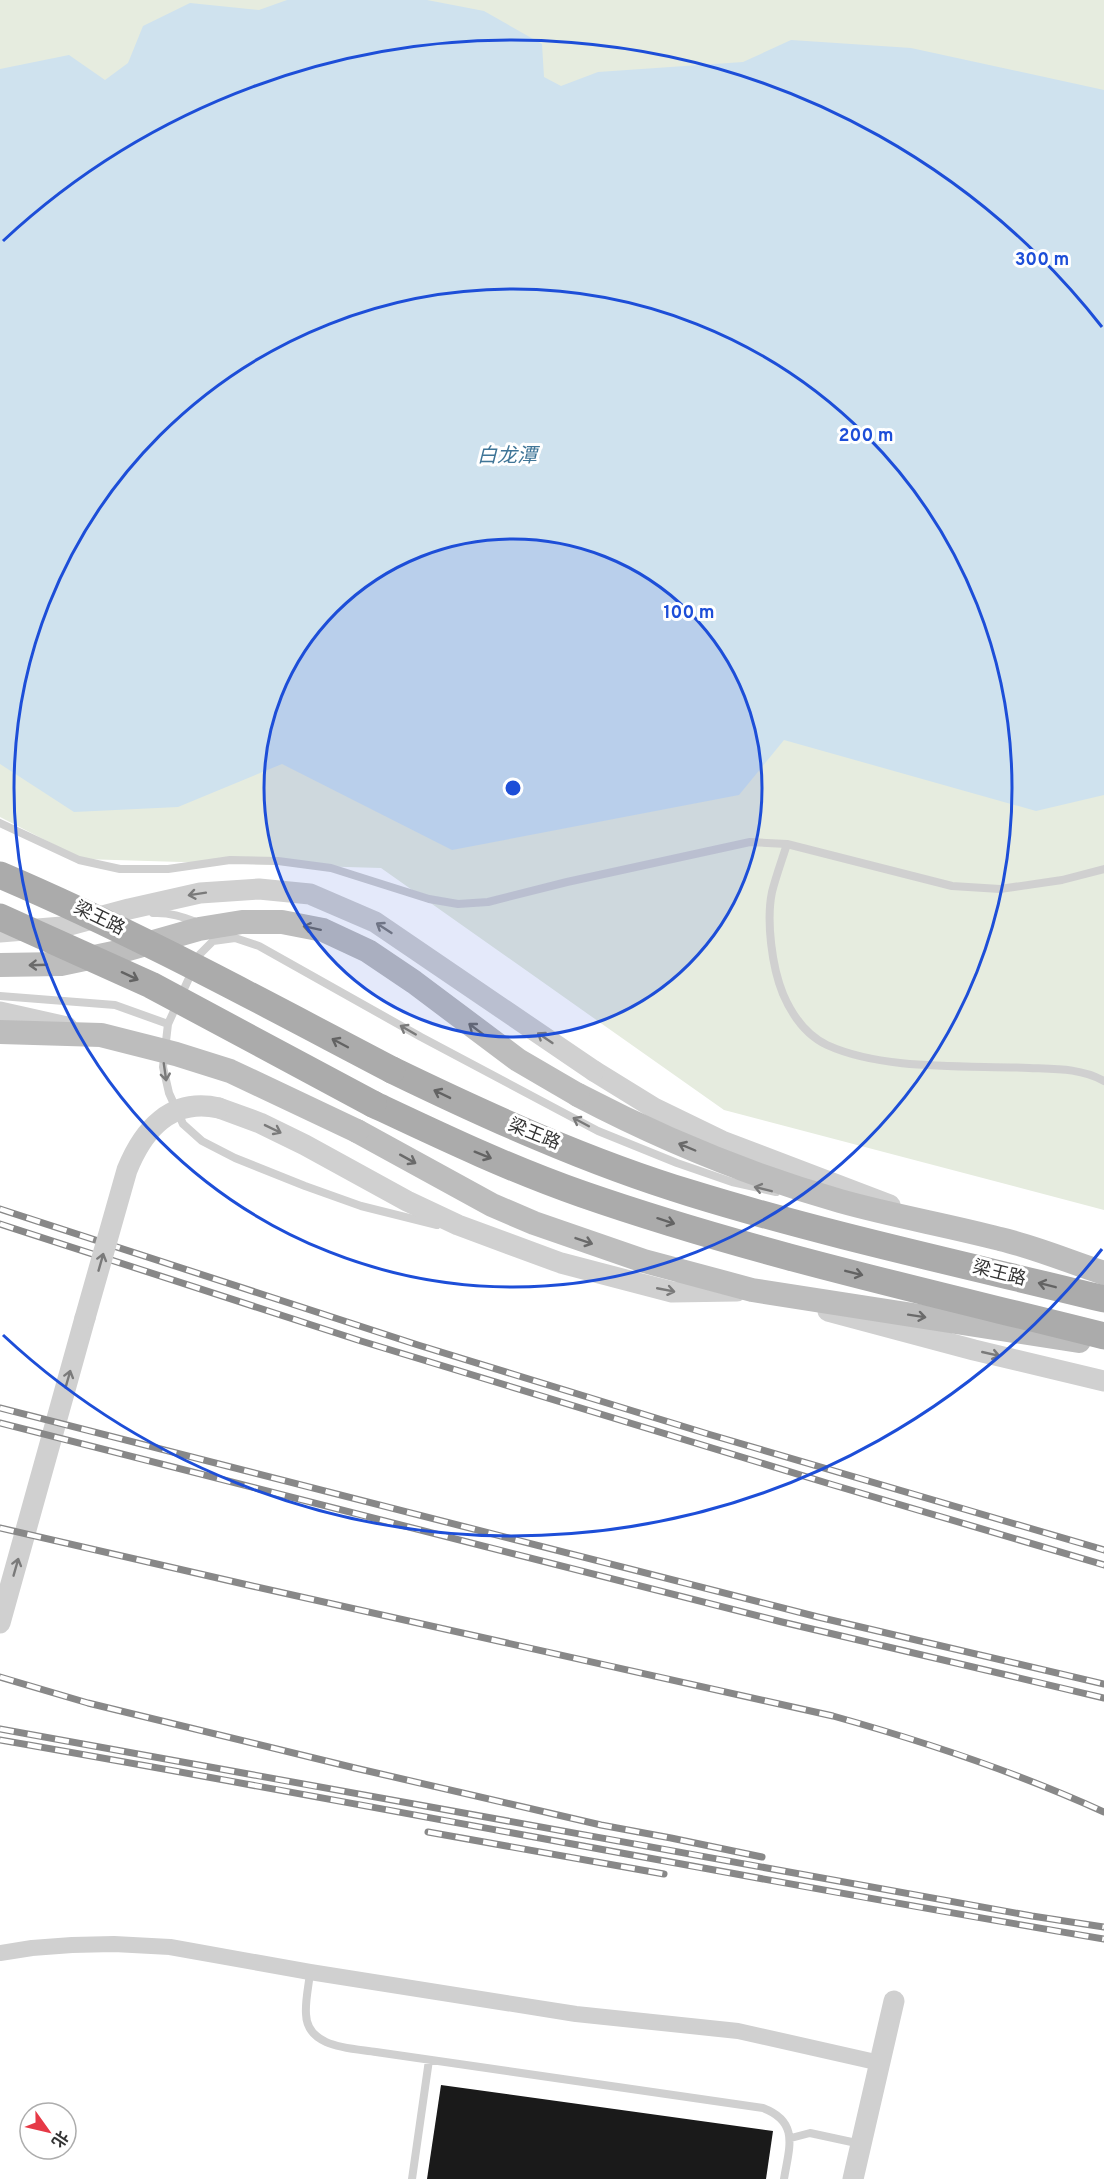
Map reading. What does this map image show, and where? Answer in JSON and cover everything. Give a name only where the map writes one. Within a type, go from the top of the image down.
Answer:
[{"type":"main road","name":"梁王路","points":[[0,875],[74,906],[392,1070],[498,1120],[589,1157],[688,1193],[834,1234],[1104,1299]]},
{"type":"main road","name":"梁王路","points":[[0,917],[151,986],[373,1104],[469,1149],[580,1193],[695,1231],[1104,1336]]},
{"type":"main road","points":[[0,965],[61,964],[118,952],[199,929],[242,922],[282,922],[323,930],[368,951],[414,982],[518,1060],[635,1125],[701,1153],[842,1202],[1003,1239],[1104,1273]]},
{"type":"main road","points":[[0,1032],[101,1035],[176,1054],[230,1071],[357,1131],[472,1195],[534,1223],[644,1261],[752,1290],[1104,1345]]},
{"type":"street","points":[[0,932],[62,927],[200,893],[259,889],[310,894],[375,922],[594,1071],[654,1108],[722,1142],[891,1205],[1003,1239],[1104,1263]]},
{"type":"street","points":[[0,1012],[101,1035]]},
{"type":"street","points":[[0,1623],[127,1170],[135,1149],[146,1132],[174,1112],[191,1107],[208,1105],[260,1123],[305,1144],[407,1201],[458,1225],[561,1263],[672,1292],[752,1290],[974,1350],[1104,1381]]},
{"type":"street","points":[[0,1953],[72,1945],[114,1944],[170,1947],[310,1972],[576,2014],[738,2031],[879,2063]]},
{"type":"street","points":[[853,2179],[894,2001]]},
{"type":"lane","points":[[0,823],[79,860],[120,869],[168,869],[230,860],[278,861],[331,868],[429,899],[458,904],[488,902],[567,882],[750,842],[787,844],[952,886],[1000,889],[1062,880],[1104,869]]},
{"type":"lane","points":[[787,844],[772,893],[771,942],[778,981],[790,1011],[805,1029],[826,1044],[897,1063],[1070,1070],[1104,1080]]},
{"type":"lane","points":[[69,917],[85,923],[100,923],[164,912],[181,916],[266,950],[421,1037],[598,1131],[677,1163],[732,1182],[788,1195],[842,1202]]},
{"type":"lane","points":[[235,938],[213,941],[200,954],[168,1024],[163,1067],[169,1093],[183,1124],[202,1141],[235,1158],[305,1186],[350,1202],[486,1236]]},
{"type":"lane","points":[[0,996],[115,1005],[168,1024]]},
{"type":"lane","points":[[310,1972],[305,2013],[307,2024],[321,2041],[333,2045],[429,2060],[763,2108],[773,2111],[788,2127],[791,2138],[784,2179]]},
{"type":"lane","points":[[412,2179],[429,2060]]},
{"type":"lane","points":[[791,2138],[810,2133],[861,2144]]},
{"type":"shaded area","name":"白龙潭","points":[[0,0],[1104,0],[1104,1210],[724,1110],[381,868],[82,859],[0,817]]},
{"type":"water","name":"白龙潭","points":[[287,0],[427,0],[484,11],[542,44],[544,77],[561,86],[598,72],[743,62],[791,40],[911,48],[1104,90],[1104,795],[1036,811],[784,740],[739,795],[452,850],[282,764],[178,807],[74,812],[0,764],[0,69],[69,55],[105,80],[128,63],[143,26],[190,3],[259,10]]},
{"type":"building","points":[[441,2085],[773,2131],[766,2179],[427,2179]]},
{"type":"railway","points":[[0,1209],[418,1345],[708,1434],[1104,1550]]},
{"type":"railway","points":[[0,1224],[361,1341],[1104,1565]]},
{"type":"railway","points":[[0,1408],[818,1617],[1104,1684]]},
{"type":"railway","points":[[0,1423],[782,1622],[1104,1698]]},
{"type":"railway","points":[[0,1528],[833,1716],[970,1759],[1104,1812]]},
{"type":"railway","points":[[0,1677],[88,1703],[355,1768],[601,1825],[762,1857]]},
{"type":"railway","points":[[0,1729],[1032,1916],[1104,1927]]},
{"type":"railway","points":[[0,1740],[1104,1939]]},
{"type":"railway","points":[[428,1832],[664,1874]]}]
